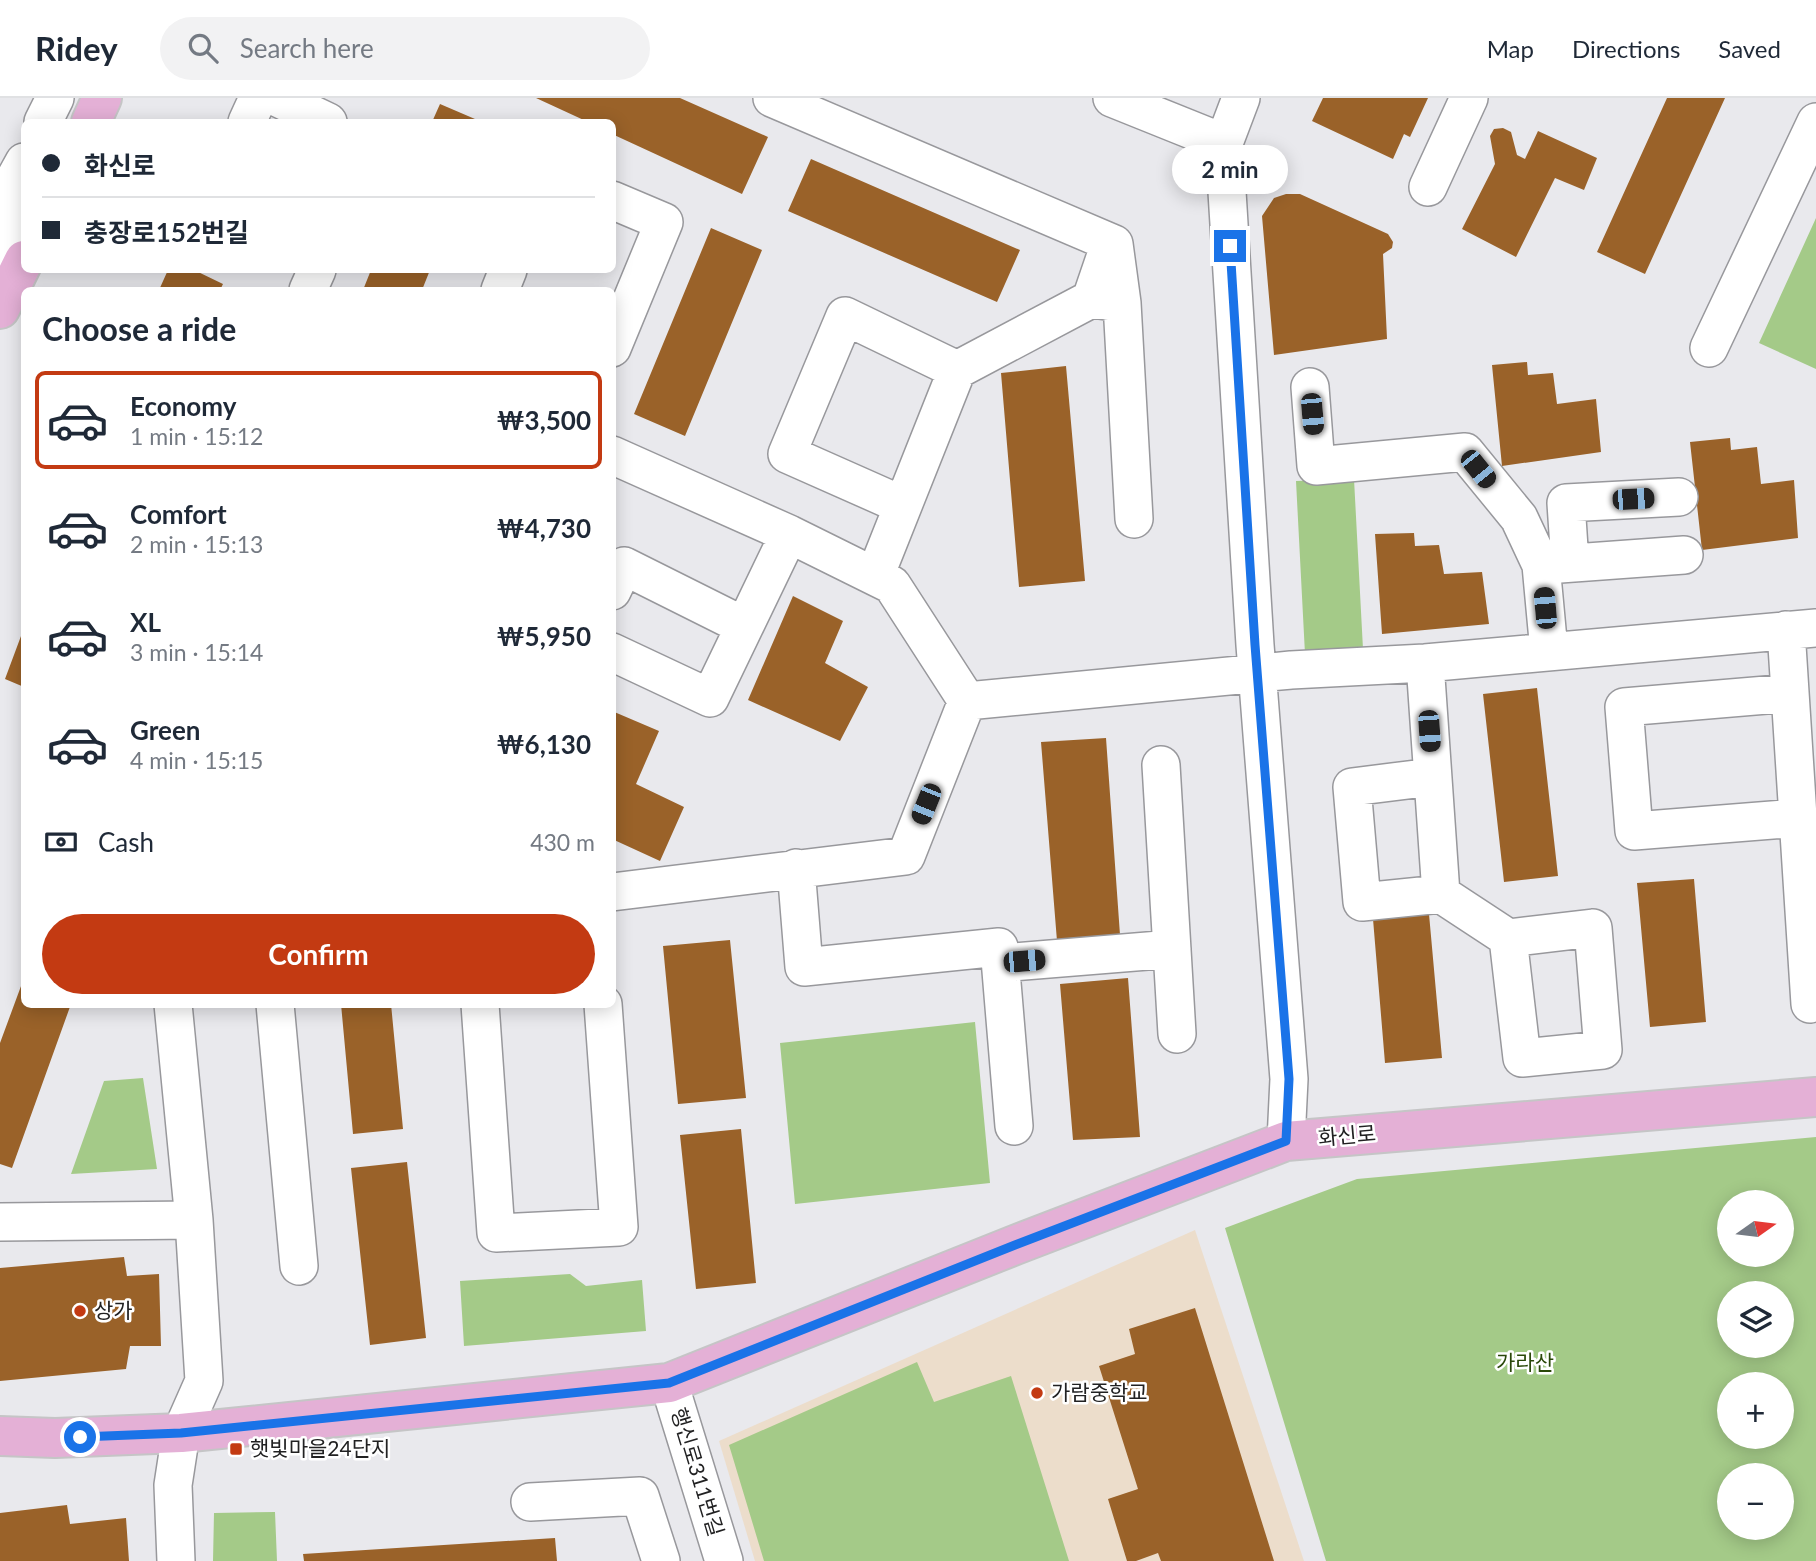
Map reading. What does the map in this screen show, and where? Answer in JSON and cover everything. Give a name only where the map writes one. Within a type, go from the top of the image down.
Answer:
[{"type":"main road","points":[[92,119],[102,98]]},
{"type":"main road","points":[[0,309],[21,266]]},
{"type":"main road","name":"화신로","points":[[0,1436],[55,1438],[181,1433],[669,1383],[1015,1245],[1286,1141],[1816,1097]]},
{"type":"street","points":[[44,119],[55,98]]},
{"type":"street","points":[[248,119],[258,98]]},
{"type":"street","points":[[278,98],[322,119]]},
{"type":"street","points":[[772,98],[1114,244],[1108,249],[1106,301],[1134,519]]},
{"type":"street","points":[[1112,98],[1224,143]]},
{"type":"street","points":[[1241,98],[1224,143],[1257,675],[1289,1079],[1286,1141]]},
{"type":"street","points":[[1428,187],[1469,98]]},
{"type":"street","points":[[1709,348],[1816,122]]},
{"type":"street","points":[[0,206],[21,168]]},
{"type":"street","points":[[616,202],[664,222],[616,338]]},
{"type":"street","points":[[0,254],[21,224]]},
{"type":"street","points":[[875,576],[957,370],[1106,301]]},
{"type":"street","points":[[902,505],[787,454],[845,316],[957,370]]},
{"type":"street","points":[[1310,387],[1316,466],[1465,452],[1556,564]]},
{"type":"street","points":[[616,457],[789,534],[892,585],[967,701]]},
{"type":"street","points":[[1549,651],[1556,564],[1566,503],[1679,497]]},
{"type":"street","points":[[616,654],[710,698],[789,534]]},
{"type":"street","points":[[1556,564],[1685,555]]},
{"type":"street","points":[[616,583],[624,566],[744,626]]},
{"type":"street","points":[[967,701],[1291,670],[1425,663],[1801,629],[1790,693],[1810,1004]]},
{"type":"street","points":[[1425,663],[1441,894]]},
{"type":"street","points":[[1790,693],[1625,707],[1628,767],[1634,831],[1798,818]]},
{"type":"street","points":[[616,891],[906,856],[967,701]]},
{"type":"street","points":[[1161,765],[1177,1034]]},
{"type":"street","points":[[1433,777],[1352,787],[1362,902],[1441,894],[1508,938]]},
{"type":"street","points":[[796,868],[804,967],[999,947],[1014,1126]]},
{"type":"street","points":[[1000,963],[1172,949]]},
{"type":"street","points":[[173,1008],[194,1220],[204,1381],[181,1433],[173,1485],[176,1561]]},
{"type":"street","points":[[275,1008],[299,1266]]},
{"type":"street","points":[[480,1008],[496,1233],[619,1227],[603,1008]]},
{"type":"street","points":[[0,1222],[194,1220]]},
{"type":"street","name":"행신로311번길","points":[[669,1383],[724,1561]]},
{"type":"street","points":[[530,1502],[640,1496],[661,1561]]},
{"type":"shaded area","name":"가람중학교","points":[[1195,1230],[1304,1561],[755,1561],[719,1441]]},
{"type":"green space","points":[[1816,218],[1816,369],[1759,343]]},
{"type":"green space","points":[[1354,479],[1363,649],[1305,654],[1296,481]]},
{"type":"green space","points":[[975,1022],[990,1183],[795,1204],[780,1043]]},
{"type":"green space","points":[[143,1078],[157,1169],[71,1174],[104,1081]]},
{"type":"green space","name":"가라산","points":[[1816,1137],[1816,1561],[1326,1561],[1225,1228],[1357,1179]]},
{"type":"green space","points":[[570,1274],[586,1286],[642,1280],[646,1331],[464,1346],[460,1281]]},
{"type":"green space","points":[[917,1362],[934,1402],[1011,1376],[1069,1561],[764,1561],[729,1445]]},
{"type":"green space","points":[[275,1512],[277,1561],[213,1561],[214,1513]]},
{"type":"building","points":[[536,98],[680,98],[768,137],[742,194],[616,136],[616,119],[582,119]]},
{"type":"building","points":[[1323,98],[1428,98],[1410,137],[1404,134],[1393,159],[1312,121]]},
{"type":"building","points":[[1667,98],[1725,98],[1645,274],[1597,252]]},
{"type":"building","points":[[440,104],[475,119],[433,119]]},
{"type":"building","points":[[1503,128],[1511,132],[1517,155],[1525,159],[1538,131],[1597,158],[1584,190],[1555,178],[1516,257],[1462,229],[1495,164],[1490,136],[1494,129]]},
{"type":"building","points":[[811,159],[1020,250],[997,302],[788,211]]},
{"type":"building","points":[[1286,194],[1300,194],[1388,234],[1393,242],[1392,248],[1383,254],[1387,339],[1274,355],[1262,216],[1274,198]]},
{"type":"building","points":[[711,228],[762,250],[685,436],[634,414]]},
{"type":"building","points":[[167,273],[200,273],[223,284],[222,287],[160,287]]},
{"type":"building","points":[[370,273],[429,273],[423,287],[364,287]]},
{"type":"building","points":[[1527,362],[1528,375],[1553,373],[1557,404],[1596,399],[1601,452],[1502,466],[1492,365]]},
{"type":"building","points":[[1066,366],[1085,581],[1019,587],[1001,373]]},
{"type":"building","points":[[1730,438],[1731,450],[1757,447],[1761,484],[1794,480],[1798,538],[1702,550],[1690,442]]},
{"type":"building","points":[[1414,533],[1415,546],[1439,545],[1444,574],[1482,572],[1489,624],[1382,634],[1375,534]]},
{"type":"building","points":[[793,596],[843,621],[825,663],[868,687],[840,741],[748,700]]},
{"type":"building","points":[[21,636],[21,686],[5,679]]},
{"type":"building","points":[[1537,688],[1558,876],[1504,882],[1483,694]]},
{"type":"building","points":[[616,713],[659,731],[636,784],[684,807],[660,861],[616,841]]},
{"type":"building","points":[[1106,738],[1120,935],[1057,941],[1041,742]]},
{"type":"building","points":[[1694,879],[1706,1022],[1650,1027],[1637,883]]},
{"type":"building","points":[[1429,914],[1442,1058],[1385,1063],[1373,919]]},
{"type":"building","points":[[730,940],[746,1098],[678,1104],[663,946]]},
{"type":"building","points":[[1128,978],[1140,1137],[1073,1140],[1060,984]]},
{"type":"building","points":[[21,986],[21,1008],[70,1008],[12,1168],[0,1164],[0,1043]]},
{"type":"building","points":[[341,1008],[391,1008],[403,1129],[353,1134]]},
{"type":"building","points":[[741,1129],[756,1283],[696,1289],[680,1135]]},
{"type":"building","points":[[407,1162],[426,1338],[370,1345],[351,1168]]},
{"type":"building","name":"상가","points":[[124,1257],[127,1276],[159,1274],[161,1346],[130,1346],[126,1369],[0,1381],[0,1268]]},
{"type":"building","points":[[1195,1308],[1274,1561],[1161,1561],[1158,1553],[1136,1561],[1127,1561],[1108,1499],[1138,1489],[1099,1366],[1135,1354],[1129,1329]]},
{"type":"building","points":[[67,1505],[70,1524],[126,1518],[129,1561],[0,1561],[0,1513]]},
{"type":"building","points":[[555,1538],[557,1561],[304,1561],[303,1554]]},
{"type":"place","name":"상가","points":[[80,1311]]},
{"type":"place","name":"가람중학교","points":[[1037,1393]]},
{"type":"place","name":"햇빛마을24단지","points":[[236,1449]]},
{"type":"route","points":[[80,1437],[181,1433],[669,1383],[1015,1245],[1286,1141],[1289,1079],[1255,645],[1230,246]]}]
